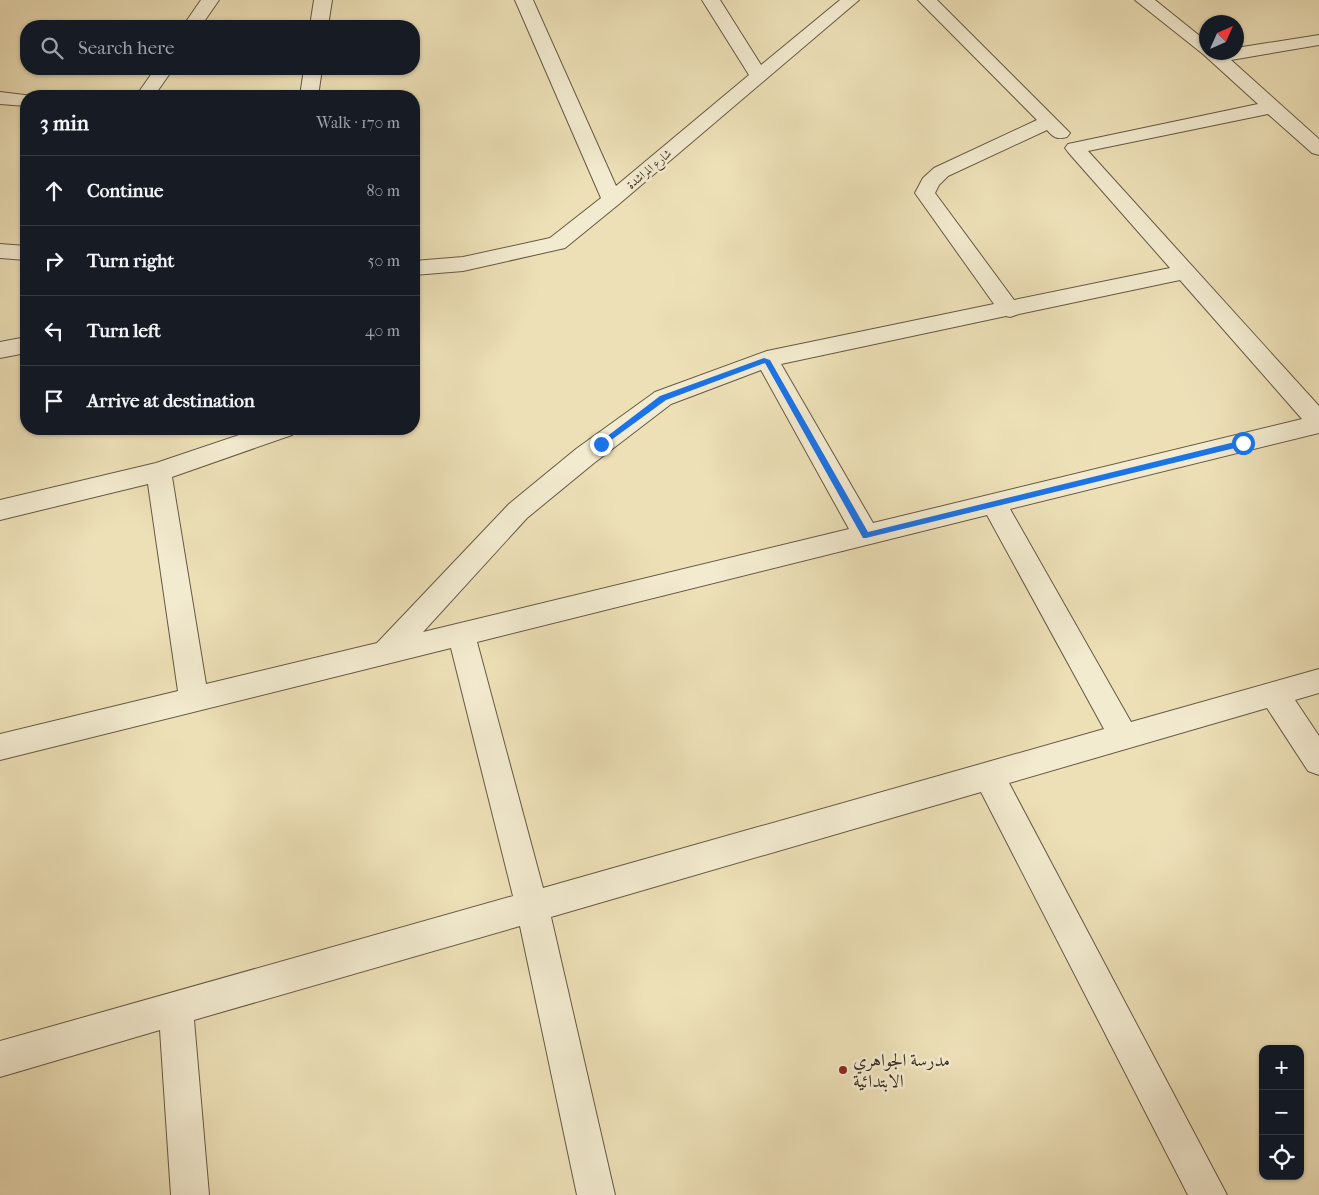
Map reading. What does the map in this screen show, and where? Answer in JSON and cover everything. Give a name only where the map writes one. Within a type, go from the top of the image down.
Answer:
[{"type":"street","points":[[196,20],[210,0]]},
{"type":"street","points":[[320,20],[323,0]]},
{"type":"street","points":[[524,0],[612,200]]},
{"type":"street","points":[[711,0],[759,76]]},
{"type":"street","name":"شارع المراشدة","points":[[420,268],[463,264],[557,243],[612,200],[850,0]]},
{"type":"street","points":[[0,747],[1319,423],[1075,148],[927,0]]},
{"type":"street","points":[[1144,0],[1199,43]]},
{"type":"street","points":[[1244,49],[1319,40]]},
{"type":"street","points":[[1220,60],[1319,149]]},
{"type":"street","points":[[149,90],[160,75]]},
{"type":"street","points":[[309,90],[312,75]]},
{"type":"street","points":[[0,98],[20,100]]},
{"type":"street","points":[[1075,148],[1272,107]]},
{"type":"street","points":[[1010,310],[925,193],[930,182],[941,172],[1049,122]]},
{"type":"street","points":[[0,251],[20,253]]},
{"type":"street","points":[[385,653],[518,511],[585,456],[663,398],[767,360],[1184,272]]},
{"type":"street","points":[[0,350],[20,346]]},
{"type":"street","points":[[767,360],[866,535]]},
{"type":"street","points":[[0,510],[159,472],[266,435]]},
{"type":"street","points":[[159,472],[194,700]]},
{"type":"street","points":[[994,504],[1124,737]]},
{"type":"street","points":[[461,634],[532,907],[596,1195]]},
{"type":"street","points":[[0,1059],[1319,682]]},
{"type":"street","points":[[1274,694],[1319,760]]},
{"type":"street","points":[[989,776],[1208,1195]]},
{"type":"street","points":[[176,1008],[190,1195]]},
{"type":"place","name":"مدرسة الجواهري الابتدائية","points":[[843,1070]]},
{"type":"route","points":[[601,444],[663,398],[767,360],[866,535],[1243,443]]}]
